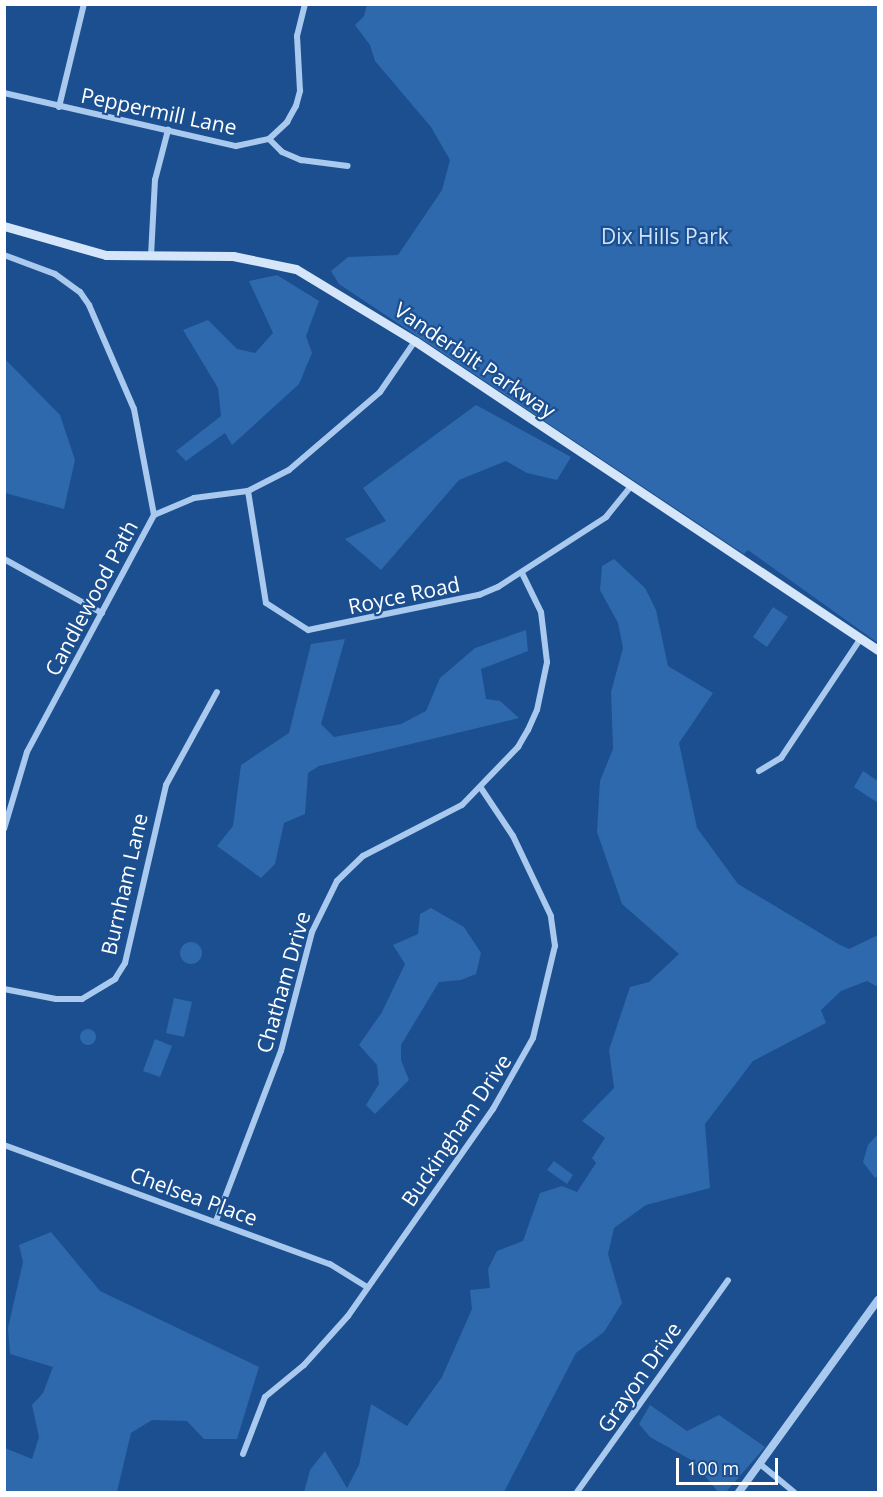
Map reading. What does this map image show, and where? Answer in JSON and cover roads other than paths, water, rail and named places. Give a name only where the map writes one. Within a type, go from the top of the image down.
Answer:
[{"type":"main road","name":"Vanderbilt Parkway","points":[[4,226],[83,250],[151,256],[233,256],[296,269],[415,340],[879,650]]},
{"type":"street","points":[[59,107],[84,4]]},
{"type":"street","points":[[305,4],[296,51],[300,91],[287,122],[269,140],[282,152],[301,160],[348,166]]},
{"type":"street","name":"Peppermill Lane","points":[[4,93],[236,146],[269,140]]},
{"type":"street","points":[[151,256],[155,180],[168,130]]},
{"type":"street","name":"Candlewood Path","points":[[4,255],[55,274],[80,292],[89,305],[134,409],[154,515],[27,752],[4,829]]},
{"type":"street","points":[[154,515],[194,498],[248,491],[289,470],[362,411],[380,392],[415,340]]},
{"type":"street","name":"Royce Road","points":[[248,491],[266,603],[308,630],[479,595],[522,573],[606,517],[632,485]]},
{"type":"street","points":[[4,559],[102,613]]},
{"type":"street","name":"Chatham Drive","points":[[216,1221],[281,1051],[323,904],[337,881],[363,856],[462,805],[481,788],[528,730],[543,687],[546,635],[534,593],[522,573]]},
{"type":"street","points":[[759,771],[781,758],[861,638]]},
{"type":"street","name":"Burnham Lane","points":[[4,989],[56,999],[82,999],[115,979],[125,963],[166,785],[217,692]]},
{"type":"street","name":"Buckingham Drive","points":[[243,1454],[265,1397],[333,1336],[516,1075],[533,1038],[550,976],[555,946],[551,916],[513,836],[481,788]]},
{"type":"street","name":"Chelsea Place","points":[[4,1144],[330,1264],[367,1287]]},
{"type":"street","name":"Grayon Drive","points":[[577,1492],[728,1280]]},
{"type":"street","points":[[739,1492],[879,1300]]},
{"type":"street","points":[[760,1464],[794,1492]]},
{"type":"park label","name":"Dix Hills Park","points":[[665,236]]}]
